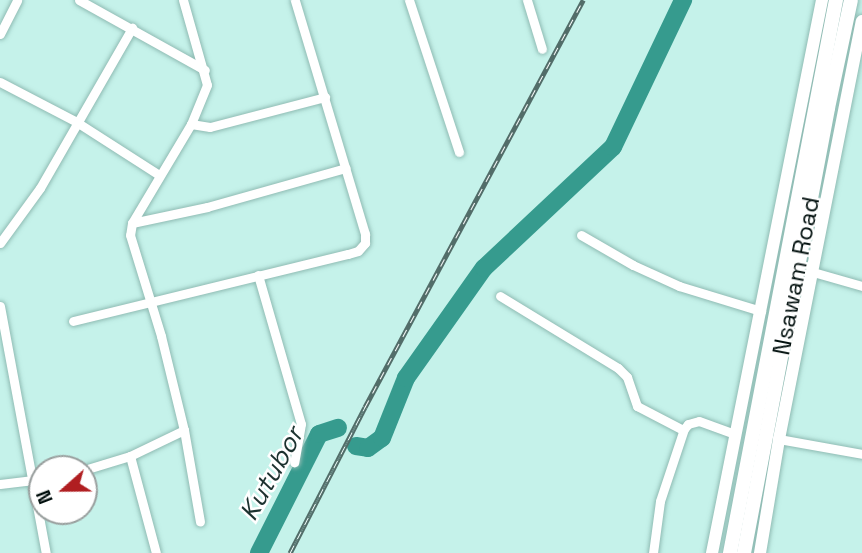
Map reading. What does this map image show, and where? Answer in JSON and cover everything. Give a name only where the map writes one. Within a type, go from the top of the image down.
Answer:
[{"type":"highway","name":"Nsawam Road","points":[[730,553],[836,0]]},
{"type":"highway","name":"Nsawam Road","points":[[744,553],[851,0]]},
{"type":"main road","points":[[712,553],[822,0]]},
{"type":"main road","points":[[760,553],[779,439],[862,21]]},
{"type":"street","points":[[0,34],[17,0]]},
{"type":"street","points":[[79,0],[205,70]]},
{"type":"street","points":[[183,0],[205,70],[206,85],[191,124],[132,223],[131,241],[151,304],[184,430],[200,522]]},
{"type":"street","points":[[73,321],[348,254],[362,247],[365,234],[295,0]]},
{"type":"street","points":[[409,0],[459,152]]},
{"type":"street","points":[[527,0],[542,49]]},
{"type":"street","points":[[0,243],[40,188],[75,121],[132,28]]},
{"type":"street","points":[[0,82],[75,121],[159,175]]},
{"type":"street","points":[[191,124],[210,127],[326,97]]},
{"type":"street","points":[[132,223],[207,206],[346,168]]},
{"type":"street","points":[[581,235],[633,265],[679,286],[761,311]]},
{"type":"street","points":[[813,272],[862,286]]},
{"type":"street","points":[[258,275],[301,424],[294,462]]},
{"type":"street","points":[[500,296],[618,368],[627,377],[637,405],[683,430]]},
{"type":"street","points":[[0,306],[32,455]]},
{"type":"street","points":[[653,553],[660,501],[683,430],[688,424],[699,421],[735,434]]},
{"type":"street","points":[[98,466],[130,456],[184,430]]},
{"type":"street","points":[[779,439],[862,454]]},
{"type":"street","points":[[130,456],[156,553]]},
{"type":"street","points":[[0,484],[28,481]]},
{"type":"street","points":[[43,525],[46,553]]},
{"type":"waterway","points":[[356,446],[368,448],[382,438],[406,378],[484,268],[613,147],[683,0]]},
{"type":"waterway","name":"Kutubor","points":[[259,553],[319,434],[338,428]]},
{"type":"railway","points":[[290,553],[583,0]]}]
